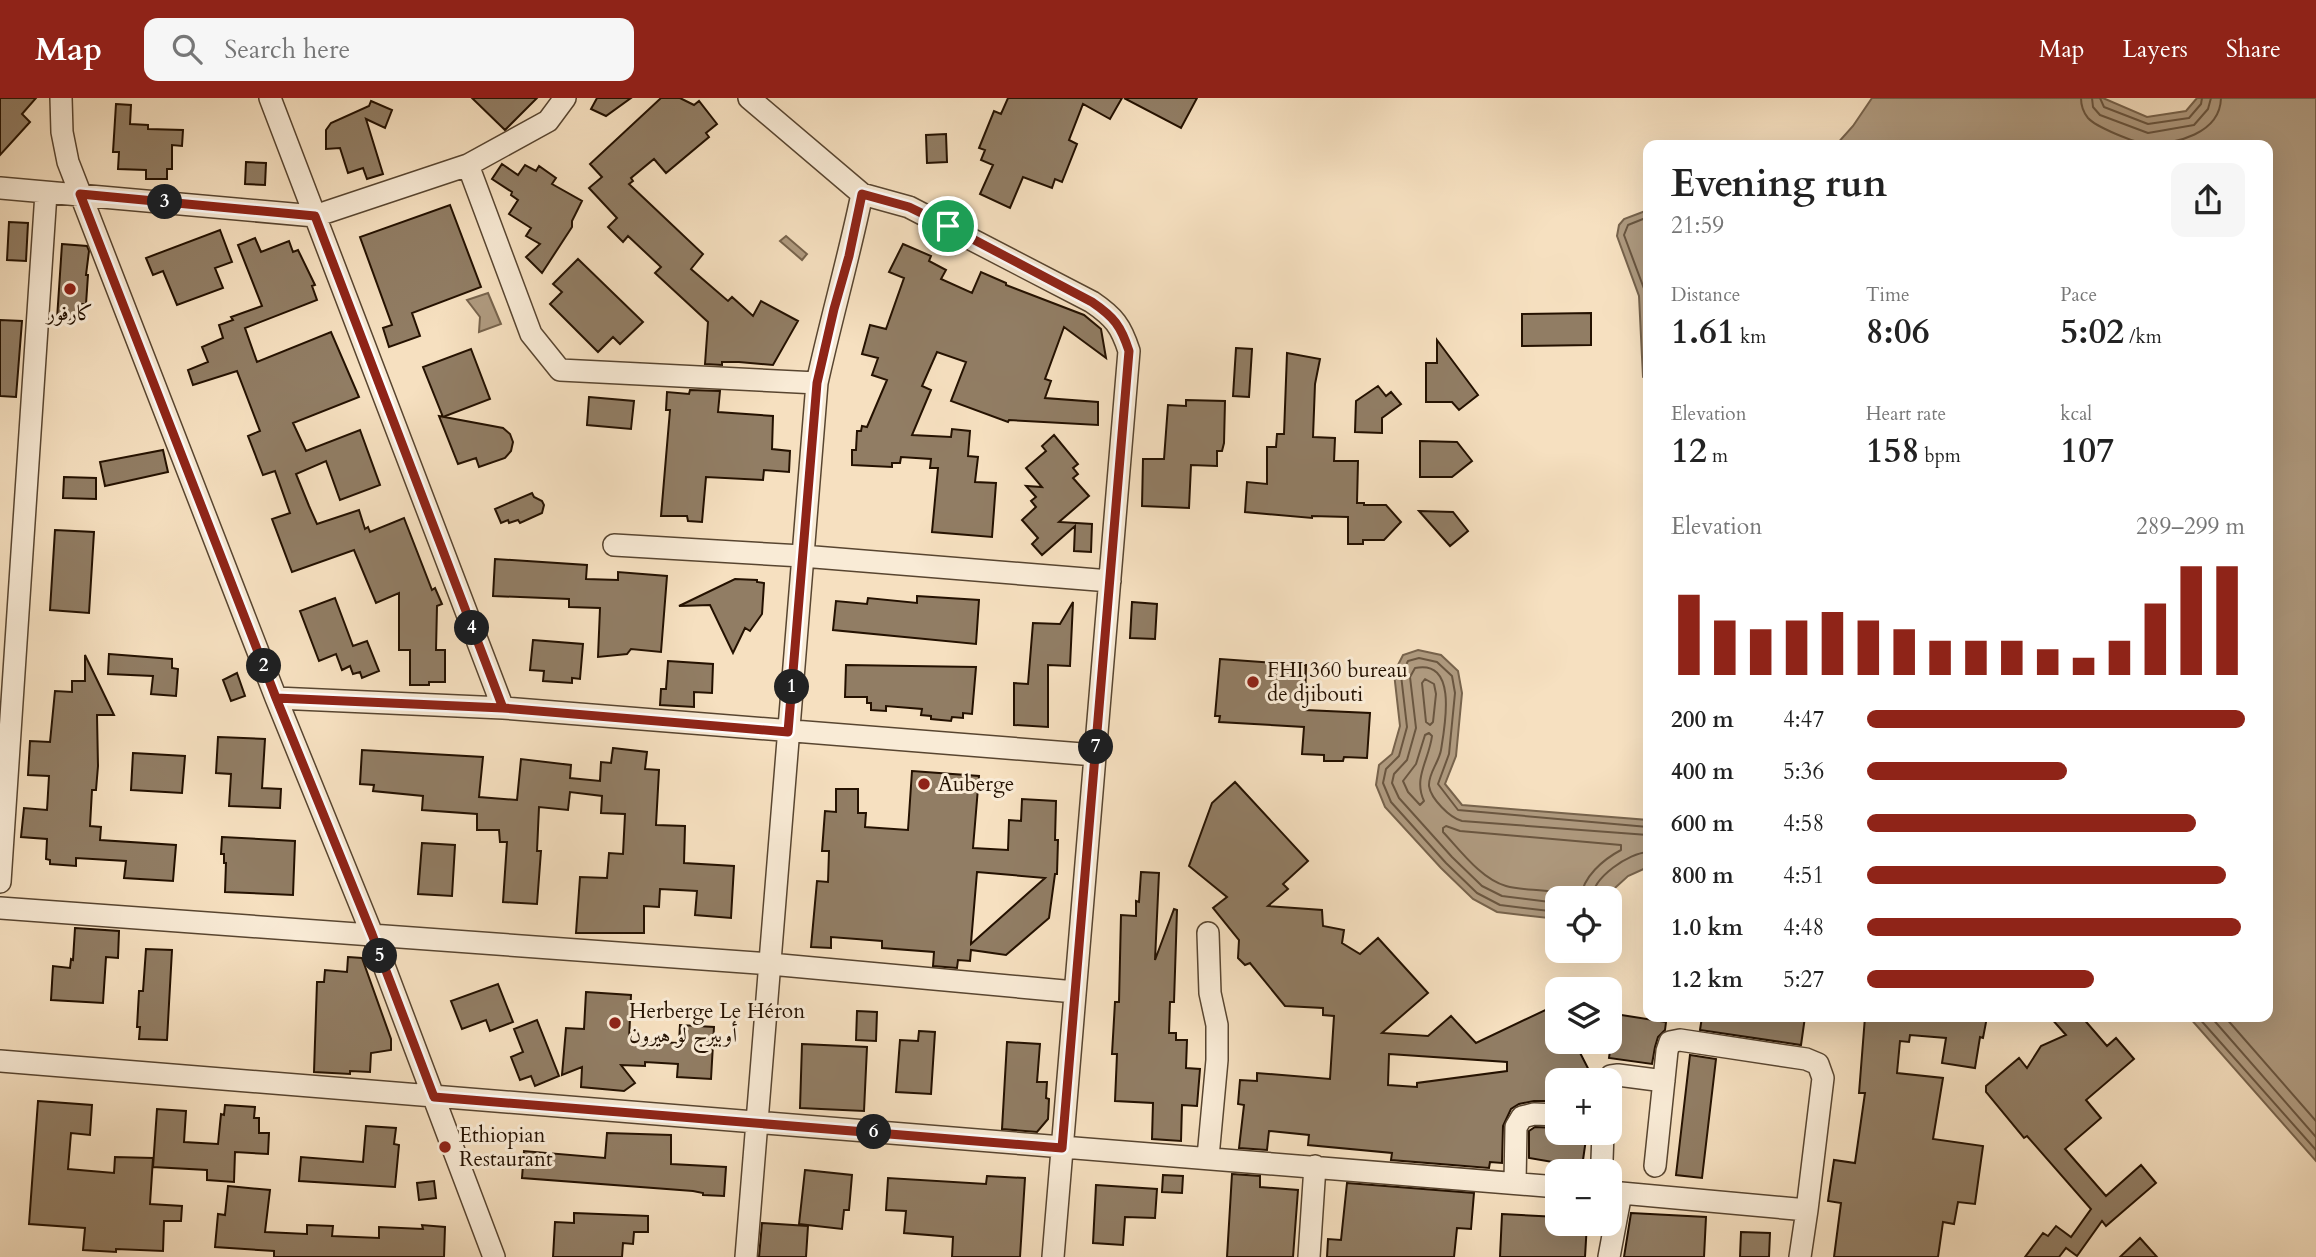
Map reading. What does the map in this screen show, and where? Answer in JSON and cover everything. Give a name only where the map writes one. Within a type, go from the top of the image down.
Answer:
[{"type":"street","points":[[61,98],[62,132],[80,194],[276,698],[372,934],[494,1257]]},
{"type":"street","points":[[270,98],[503,708]]},
{"type":"street","points":[[0,188],[315,216],[468,165],[548,121],[565,98]]},
{"type":"street","points":[[749,98],[862,194],[909,207],[1092,302],[1110,315],[1123,331],[1129,351],[1053,1257]]},
{"type":"street","points":[[468,165],[531,334],[560,370],[817,383]]},
{"type":"street","points":[[0,881],[46,193]]},
{"type":"street","points":[[746,1257],[817,383],[862,194]]},
{"type":"street","points":[[614,545],[802,556],[1110,581]]},
{"type":"street","points":[[276,698],[503,708],[1095,755]]},
{"type":"street","points":[[0,908],[769,964],[1075,992]]},
{"type":"street","points":[[1208,933],[1210,993],[1217,1025],[1217,1060],[1208,1157]]},
{"type":"street","points":[[1654,1166],[1670,1042],[1680,1040],[1806,1059],[1818,1064],[1823,1078],[1800,1257]]},
{"type":"street","points":[[0,1061],[1545,1186]]},
{"type":"street","points":[[1622,1076],[1664,1081]]},
{"type":"street","points":[[1515,1183],[1516,1127],[1522,1117],[1545,1114]]},
{"type":"street","points":[[1309,1257],[1315,1166]]},
{"type":"street","points":[[1622,1194],[1808,1210]]},
{"type":"street","points":[[1609,1257],[1611,1236]]},
{"type":"water","points":[[1872,98],[2103,98],[2147,117],[2186,111],[2197,98],[2316,98],[2316,1161],[2193,1022],[2273,1022],[2273,140],[1840,140]]},
{"type":"water","points":[[1643,212],[1643,377],[1639,296],[1617,236],[1619,225],[1624,219]]},
{"type":"water","points":[[786,236],[807,254],[802,260],[780,241]]},
{"type":"water","points":[[488,293],[501,324],[479,332],[480,317],[467,300]]},
{"type":"water","points":[[1418,650],[1441,655],[1458,671],[1462,693],[1456,756],[1445,784],[1462,805],[1643,820],[1643,869],[1628,876],[1617,886],[1545,886],[1545,918],[1497,912],[1473,899],[1385,807],[1376,785],[1379,765],[1392,754],[1400,726],[1394,673],[1403,655]]},
{"type":"building","points":[[0,98],[36,98],[22,114],[30,122],[0,155]]},
{"type":"building","points":[[472,98],[537,98],[505,130]]},
{"type":"building","points":[[597,98],[631,98],[606,116],[591,109]]},
{"type":"building","points":[[661,98],[680,98],[694,105],[699,101],[717,124],[706,133],[709,137],[666,173],[654,159],[631,178],[633,181],[629,184],[703,254],[691,269],[728,301],[732,297],[753,316],[761,301],[798,321],[773,365],[739,362],[705,364],[708,322],[655,273],[661,267],[628,236],[623,242],[608,227],[617,218],[589,188],[602,177],[590,164]]},
{"type":"building","points":[[1008,98],[1122,98],[1110,119],[1083,104],[1069,140],[1077,144],[1062,182],[1055,179],[1052,188],[1023,177],[1010,208],[980,194],[993,165],[981,160],[985,150],[979,148],[994,111],[1001,114]]},
{"type":"building","points":[[1124,98],[1197,98],[1181,128]]},
{"type":"building","points":[[371,101],[392,110],[385,128],[366,119],[383,174],[367,179],[363,168],[348,173],[340,148],[326,149],[326,130],[331,123],[369,106]]},
{"type":"building","points":[[116,104],[131,105],[130,124],[148,125],[148,129],[183,130],[182,146],[172,145],[172,169],[167,169],[167,179],[146,179],[146,170],[118,169],[119,152],[113,152]]},
{"type":"building","points":[[946,134],[947,162],[927,163],[926,135]]},
{"type":"building","points":[[246,162],[266,163],[265,185],[245,184]]},
{"type":"building","points":[[502,164],[518,175],[525,165],[536,171],[539,166],[556,178],[552,184],[582,201],[572,221],[572,227],[542,273],[526,257],[540,244],[526,236],[531,228],[509,214],[518,200],[511,195],[512,192],[492,179]]},
{"type":"building","points":[[450,205],[481,287],[412,313],[420,336],[389,347],[383,328],[392,325],[360,237]]},
{"type":"building","points":[[9,222],[28,223],[26,261],[7,260]]},
{"type":"building","points":[[220,230],[232,262],[215,268],[223,288],[177,305],[163,271],[153,275],[146,258]]},
{"type":"building","points":[[255,238],[261,252],[289,241],[293,252],[298,250],[315,285],[312,286],[317,300],[245,328],[257,362],[331,332],[359,397],[293,423],[306,451],[360,430],[380,485],[340,500],[326,461],[296,474],[309,506],[317,524],[359,510],[365,529],[368,527],[370,532],[404,518],[432,590],[435,588],[442,604],[437,606],[436,650],[445,650],[445,682],[410,685],[410,650],[399,650],[399,593],[376,603],[354,550],[292,572],[272,519],[290,513],[275,471],[263,475],[248,436],[260,431],[237,371],[193,385],[188,370],[208,362],[202,347],[223,338],[219,325],[233,320],[231,317],[262,306],[238,245]]},
{"type":"building","points":[[62,244],[87,246],[89,251],[86,304],[82,304],[80,321],[57,319]]},
{"type":"building","points":[[903,244],[931,256],[929,261],[946,270],[941,279],[972,293],[981,272],[1006,285],[1084,315],[1101,329],[1106,358],[1064,327],[1045,379],[1051,381],[1045,398],[1098,402],[1098,425],[1008,422],[951,401],[966,362],[937,352],[922,386],[931,390],[912,435],[951,437],[952,429],[970,431],[968,456],[978,457],[975,482],[996,483],[992,537],[932,532],[938,468],[930,468],[931,459],[901,457],[900,463],[892,463],[892,467],[852,465],[852,450],[856,450],[857,431],[861,431],[862,426],[867,427],[887,380],[872,375],[878,358],[862,354],[870,325],[886,329],[904,278],[889,272]]},
{"type":"building","points":[[578,259],[643,322],[620,344],[613,337],[598,352],[550,304],[562,292],[553,284]]},
{"type":"building","points":[[1591,313],[1591,345],[1522,346],[1522,314]]},
{"type":"building","points":[[0,320],[22,321],[16,397],[0,396]]},
{"type":"building","points":[[1437,340],[1478,395],[1459,410],[1452,402],[1426,402],[1426,363],[1437,363]]},
{"type":"building","points":[[1236,348],[1252,349],[1249,397],[1233,396]]},
{"type":"building","points":[[471,349],[490,399],[443,417],[423,367]]},
{"type":"building","points":[[1287,353],[1320,359],[1315,384],[1313,437],[1335,438],[1334,461],[1358,461],[1357,503],[1386,505],[1401,522],[1384,540],[1363,540],[1363,544],[1348,544],[1348,517],[1312,518],[1245,512],[1247,482],[1267,484],[1267,447],[1276,447],[1277,434],[1284,434]]},
{"type":"building","points":[[1378,386],[1386,396],[1391,392],[1401,404],[1382,418],[1382,433],[1355,432],[1356,401]]},
{"type":"building","points":[[690,390],[720,391],[718,412],[773,416],[772,449],[790,451],[789,472],[764,470],[763,480],[706,477],[702,522],[688,521],[687,516],[661,516],[670,410],[666,410],[667,392],[689,394]]},
{"type":"building","points":[[589,397],[634,401],[631,429],[587,425]]},
{"type":"building","points":[[1186,400],[1225,401],[1224,443],[1222,451],[1217,451],[1217,466],[1191,465],[1189,508],[1142,506],[1143,459],[1164,459],[1168,405],[1186,406]]},
{"type":"building","points":[[439,416],[503,428],[510,434],[513,442],[511,451],[505,458],[479,467],[476,458],[458,464]]},
{"type":"building","points":[[1054,435],[1078,464],[1073,468],[1078,474],[1073,478],[1089,496],[1059,522],[1092,524],[1091,552],[1074,551],[1075,526],[1042,555],[1032,544],[1038,538],[1022,520],[1036,507],[1031,501],[1036,497],[1026,486],[1042,487],[1026,468],[1046,451],[1042,446]]},
{"type":"building","points":[[1420,441],[1457,442],[1472,461],[1452,477],[1420,477]]},
{"type":"building","points":[[163,450],[168,472],[105,486],[100,462]]},
{"type":"building","points":[[64,477],[96,478],[96,499],[63,498]]},
{"type":"building","points":[[532,493],[544,505],[542,513],[520,523],[518,520],[509,523],[508,520],[501,523],[495,509]]},
{"type":"building","points":[[1419,511],[1453,512],[1468,531],[1450,546]]},
{"type":"building","points":[[55,530],[94,532],[89,613],[50,610]]},
{"type":"building","points":[[495,559],[587,565],[586,579],[618,580],[618,572],[667,576],[661,652],[631,649],[627,654],[598,657],[600,608],[569,607],[569,599],[493,596]]},
{"type":"building","points":[[735,579],[764,583],[762,614],[750,631],[745,628],[733,653],[710,605],[679,606]]},
{"type":"building","points":[[917,596],[979,600],[976,644],[833,630],[836,601],[867,604],[868,598],[917,603]]},
{"type":"building","points":[[335,598],[353,646],[367,641],[379,671],[362,678],[360,672],[353,674],[350,666],[342,670],[336,654],[319,661],[300,611]]},
{"type":"building","points":[[1073,602],[1070,666],[1048,665],[1048,727],[1014,725],[1014,683],[1028,684],[1033,623],[1060,624]]},
{"type":"building","points":[[1132,602],[1157,604],[1155,639],[1130,638]]},
{"type":"building","points":[[533,640],[583,644],[580,679],[572,678],[572,683],[543,681],[544,671],[530,670]]},
{"type":"building","points":[[109,654],[172,659],[172,668],[178,669],[176,696],[151,694],[153,676],[108,674]]},
{"type":"building","points":[[85,655],[114,715],[97,715],[98,766],[96,790],[92,790],[90,826],[101,827],[100,840],[176,845],[173,881],[124,878],[126,861],[76,858],[76,866],[50,864],[50,860],[46,859],[47,839],[21,837],[24,808],[47,810],[49,776],[28,775],[30,741],[50,742],[55,691],[72,692],[72,681],[85,681]]},
{"type":"building","points":[[1220,659],[1306,665],[1305,710],[1370,713],[1367,758],[1344,757],[1343,761],[1324,761],[1324,755],[1302,754],[1304,727],[1219,722],[1220,716],[1215,716]]},
{"type":"building","points":[[668,661],[713,664],[712,693],[694,692],[694,707],[660,705],[661,689],[666,689]]},
{"type":"building","points":[[846,665],[976,667],[972,714],[963,713],[963,718],[952,717],[951,721],[921,715],[922,709],[886,706],[886,711],[871,710],[867,697],[845,697]]},
{"type":"building","points":[[237,673],[245,696],[231,701],[223,680]]},
{"type":"building","points":[[218,737],[265,739],[262,788],[281,789],[280,808],[229,806],[231,774],[216,773]]},
{"type":"building","points":[[613,748],[647,752],[645,769],[659,770],[656,825],[685,826],[684,863],[734,866],[731,918],[695,915],[697,891],[660,889],[659,907],[644,906],[644,933],[576,933],[580,877],[607,878],[609,853],[623,854],[625,814],[601,813],[602,796],[570,792],[568,810],[539,807],[537,851],[541,851],[537,904],[503,902],[507,842],[500,842],[499,830],[477,830],[477,814],[422,810],[423,796],[373,791],[374,785],[360,784],[362,750],[483,757],[479,797],[517,800],[521,759],[571,765],[570,778],[600,781],[601,762],[611,763]]},
{"type":"building","points":[[133,753],[185,756],[182,793],[131,790]]},
{"type":"building","points":[[912,771],[979,776],[973,848],[1008,850],[1009,820],[1021,821],[1022,799],[1056,801],[1057,874],[1049,918],[1006,955],[971,950],[970,961],[958,960],[957,968],[933,966],[934,952],[882,948],[882,941],[831,937],[831,948],[811,947],[817,881],[828,882],[829,851],[822,851],[825,811],[836,812],[836,789],[858,789],[858,813],[866,813],[865,827],[908,830]],"holes":[[[977,872],[1045,878],[971,944]]]},
{"type":"building","points":[[1235,782],[1308,861],[1283,884],[1288,889],[1268,906],[1322,910],[1323,926],[1344,930],[1342,943],[1360,954],[1378,938],[1428,993],[1382,1033],[1428,1036],[1451,1016],[1476,1043],[1545,1010],[1545,1054],[1581,1054],[1588,1068],[1545,1068],[1545,1101],[1519,1104],[1511,1109],[1503,1126],[1502,1163],[1490,1162],[1489,1168],[1391,1160],[1392,1153],[1308,1145],[1309,1135],[1269,1131],[1267,1150],[1239,1148],[1244,1105],[1238,1104],[1240,1080],[1257,1081],[1257,1073],[1330,1079],[1334,1016],[1323,1015],[1323,1008],[1285,1006],[1250,963],[1245,965],[1238,958],[1239,940],[1213,908],[1227,897],[1189,866],[1212,803]],"holes":[[[1389,1054],[1507,1062],[1507,1071],[1417,1083],[1417,1087],[1388,1085]]]},
{"type":"building","points":[[222,837],[295,841],[293,895],[225,892],[226,863],[224,854],[221,854]]},
{"type":"building","points":[[422,843],[455,845],[452,896],[418,894]]},
{"type":"building","points":[[1141,872],[1159,873],[1155,960],[1174,909],[1177,910],[1174,1002],[1170,1002],[1169,1033],[1176,1033],[1176,1040],[1187,1040],[1186,1068],[1200,1069],[1197,1106],[1182,1105],[1181,1141],[1152,1139],[1153,1103],[1115,1101],[1117,1054],[1112,1054],[1115,1002],[1119,1002],[1121,915],[1136,916]]},
{"type":"building","points":[[75,928],[119,931],[118,958],[106,957],[103,1003],[51,1000],[53,966],[70,968]]},
{"type":"building","points":[[146,949],[172,950],[167,1040],[139,1039],[139,991],[143,991]]},
{"type":"building","points":[[348,957],[362,958],[391,1039],[391,1050],[371,1053],[370,1072],[314,1072],[317,982],[324,982],[325,970],[347,972]]},
{"type":"building","points":[[498,984],[513,1022],[490,1031],[486,1020],[462,1029],[451,1001]]},
{"type":"building","points":[[586,992],[631,995],[629,1041],[679,1043],[680,1025],[714,1027],[711,1079],[677,1077],[678,1064],[645,1062],[645,1066],[621,1065],[635,1083],[624,1091],[581,1087],[582,1067],[562,1075],[566,1028],[584,1029]]},
{"type":"building","points":[[857,1011],[877,1012],[876,1041],[856,1040]]},
{"type":"building","points":[[1622,1015],[1643,1018],[1643,1022],[1666,1022],[1665,1030],[1658,1037],[1652,1064],[1609,1058],[1610,1054],[1622,1054]]},
{"type":"building","points":[[537,1020],[559,1076],[535,1086],[531,1076],[520,1080],[511,1057],[523,1052],[514,1029]]},
{"type":"building","points":[[1701,1022],[1804,1022],[1801,1045],[1700,1030]]},
{"type":"building","points":[[1865,1022],[1986,1022],[1983,1038],[1980,1037],[1975,1068],[1942,1063],[1946,1038],[1910,1035],[1909,1042],[1900,1041],[1897,1073],[1943,1078],[1933,1139],[1983,1146],[1975,1204],[1958,1202],[1954,1224],[1943,1222],[1938,1257],[1834,1257],[1841,1203],[1828,1201],[1834,1160],[1855,1163],[1865,1093],[1859,1093]]},
{"type":"building","points":[[2054,1022],[2086,1022],[2107,1046],[2116,1038],[2134,1059],[2086,1100],[2101,1118],[2065,1149],[2106,1196],[2141,1165],[2156,1183],[2106,1226],[2102,1221],[2077,1256],[2066,1248],[2059,1257],[2025,1257],[2043,1233],[2048,1236],[2056,1226],[2071,1237],[2091,1209],[2027,1136],[2024,1138],[1986,1092],[1986,1086],[2019,1058],[2027,1068],[2041,1046],[2066,1035]]},
{"type":"building","points":[[919,1031],[935,1032],[931,1094],[896,1092],[900,1040],[918,1041]]},
{"type":"building","points":[[1007,1042],[1040,1044],[1037,1082],[1047,1082],[1046,1098],[1049,1099],[1048,1119],[1037,1132],[1002,1129]]},
{"type":"building","points":[[802,1044],[867,1047],[864,1111],[800,1108]]},
{"type":"building","points":[[1690,1055],[1716,1059],[1702,1178],[1676,1175]]},
{"type":"building","points":[[38,1101],[92,1105],[90,1135],[71,1133],[68,1169],[114,1173],[115,1157],[153,1158],[150,1204],[182,1206],[181,1221],[164,1221],[163,1251],[83,1250],[85,1228],[29,1224]]},
{"type":"building","points":[[225,1105],[255,1107],[254,1118],[259,1118],[259,1133],[269,1133],[268,1154],[235,1152],[234,1182],[207,1180],[207,1170],[153,1167],[157,1109],[186,1111],[184,1142],[218,1144],[221,1114],[224,1115]]},
{"type":"building","points":[[366,1126],[396,1128],[394,1144],[399,1145],[395,1187],[299,1181],[301,1157],[363,1162]]},
{"type":"building","points":[[1535,1127],[1545,1127],[1545,1145],[1585,1145],[1583,1159],[1545,1161],[1529,1158],[1529,1131]]},
{"type":"building","points":[[607,1133],[671,1135],[671,1164],[726,1167],[724,1196],[703,1195],[693,1191],[522,1178],[524,1151],[605,1158]]},
{"type":"building","points":[[805,1170],[852,1175],[849,1210],[844,1210],[842,1229],[799,1224]]},
{"type":"building","points":[[1232,1174],[1260,1176],[1260,1187],[1298,1190],[1293,1257],[1227,1257]]},
{"type":"building","points":[[1163,1175],[1183,1176],[1182,1193],[1162,1192]]},
{"type":"building","points":[[987,1176],[1025,1178],[1020,1257],[952,1257],[953,1237],[904,1233],[906,1211],[886,1210],[888,1178],[986,1184]]},
{"type":"building","points":[[434,1181],[436,1198],[419,1200],[417,1183]]},
{"type":"building","points":[[1347,1183],[1474,1193],[1471,1229],[1457,1228],[1454,1257],[1327,1257],[1328,1239],[1341,1240]]},
{"type":"building","points":[[1096,1185],[1157,1189],[1155,1218],[1125,1217],[1123,1245],[1093,1243]]},
{"type":"building","points":[[228,1186],[270,1190],[265,1232],[307,1234],[307,1225],[333,1226],[332,1236],[379,1238],[379,1227],[445,1227],[444,1257],[274,1257],[274,1251],[215,1247],[218,1214],[225,1215]]},
{"type":"building","points":[[574,1213],[648,1216],[648,1232],[634,1232],[633,1244],[623,1243],[622,1257],[553,1257],[555,1222],[574,1223]]},
{"type":"building","points":[[1631,1213],[1706,1217],[1704,1257],[1624,1257]]},
{"type":"building","points":[[1502,1214],[1545,1216],[1545,1236],[1586,1236],[1585,1257],[1500,1257]]},
{"type":"building","points":[[762,1223],[808,1226],[806,1257],[759,1257]]},
{"type":"building","points":[[1741,1232],[1770,1233],[1769,1257],[1740,1257]]},
{"type":"building","points":[[2140,1238],[2157,1257],[2120,1257]]},
{"type":"place","name":"كارفور","points":[[70,289]]},
{"type":"place","name":"FHI 360 bureau de djibouti","points":[[1253,682]]},
{"type":"place","name":"Auberge","points":[[924,784]]},
{"type":"place","name":"Herberge Le Héron أوبيرج لو هيرون","points":[[615,1023]]},
{"type":"place","name":"Ethiopian Restaurant","points":[[445,1147]]},
{"type":"route","points":[[948,226],[909,207],[862,194],[817,383],[788,732],[503,708],[276,698],[80,194],[315,216],[503,708],[432,705],[276,698],[372,934],[434,1097],[1062,1148],[1129,351],[1123,331],[1110,315],[1092,302],[948,226]]}]
